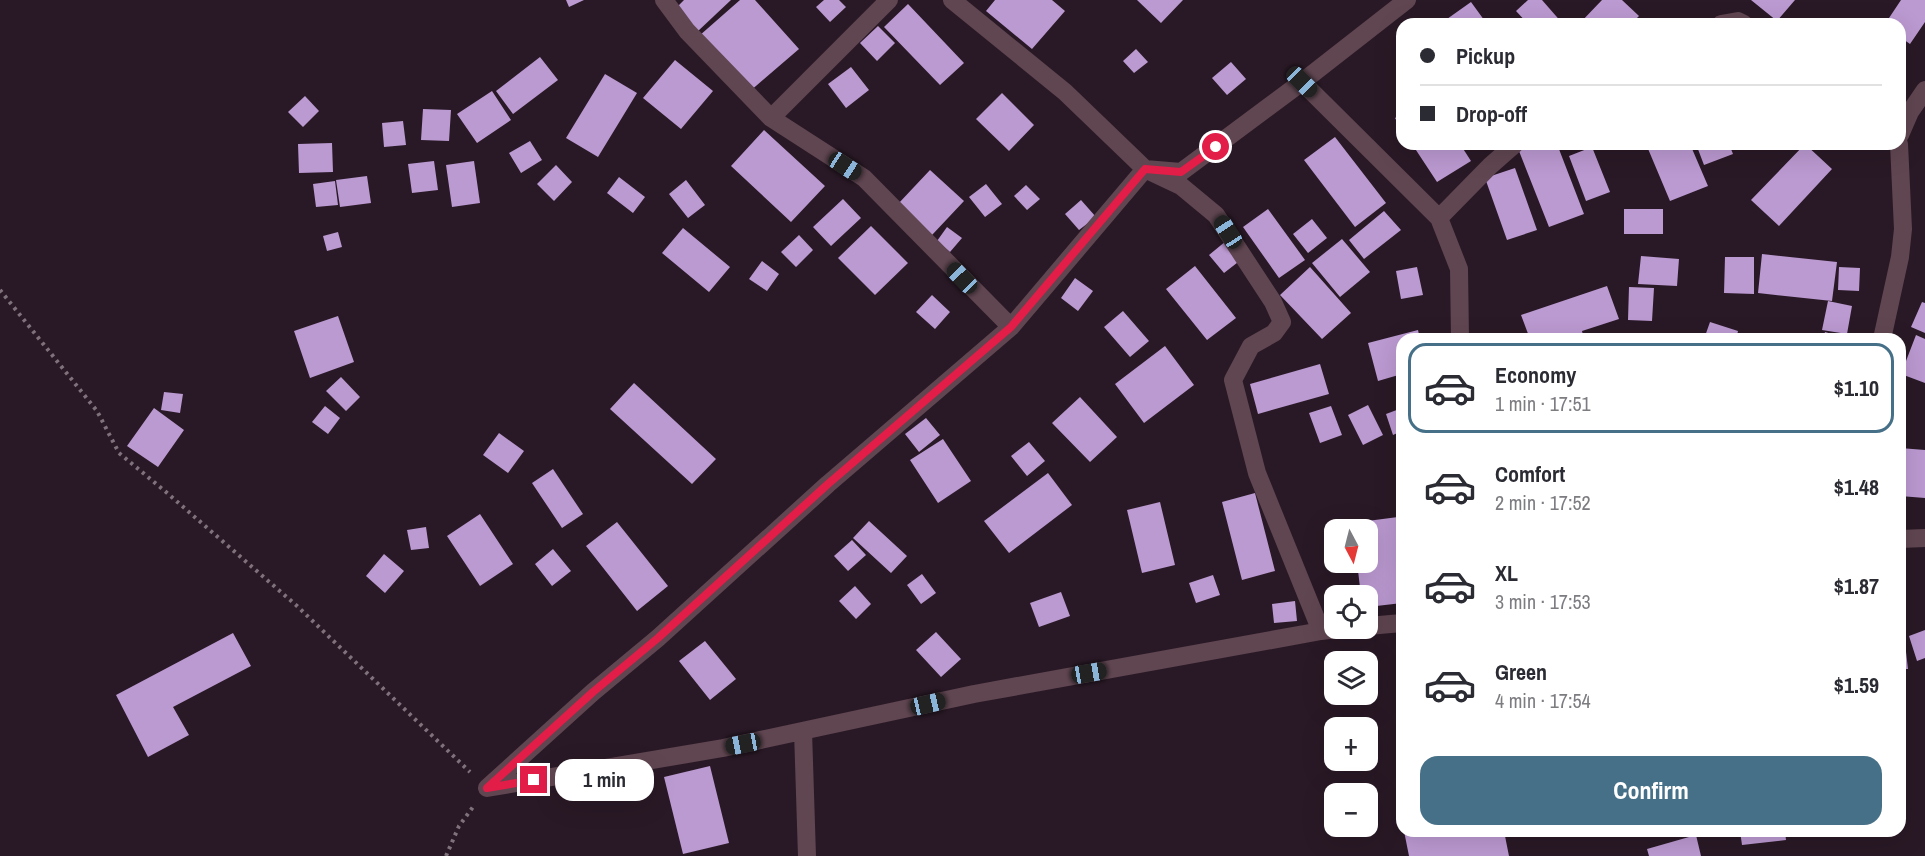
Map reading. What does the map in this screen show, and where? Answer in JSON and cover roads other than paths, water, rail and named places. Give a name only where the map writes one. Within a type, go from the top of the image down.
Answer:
[{"type":"street","points":[[664,0],[687,30],[771,118],[864,178],[1011,327]]},
{"type":"street","points":[[771,118],[889,0]]},
{"type":"street","points":[[952,0],[1065,92],[1145,169],[1181,186],[1216,215],[1273,302],[1282,321],[1274,333],[1251,346],[1233,380],[1257,473],[1321,631]]},
{"type":"street","points":[[1145,169],[1181,172],[1407,0]]},
{"type":"street","points":[[1302,82],[1439,218],[1459,270],[1460,333]]},
{"type":"street","points":[[1906,121],[1925,90]]},
{"type":"street","points":[[1439,218],[1508,150]]},
{"type":"street","points":[[1883,333],[1900,257],[1903,229],[1899,150]]},
{"type":"street","points":[[1145,169],[1011,327],[828,484],[658,638],[593,692],[487,788],[723,748],[974,694],[1324,631]]},
{"type":"street","points":[[1906,539],[1925,537]]},
{"type":"street","points":[[1378,625],[1396,624]]},
{"type":"street","points":[[803,731],[807,856]]}]
